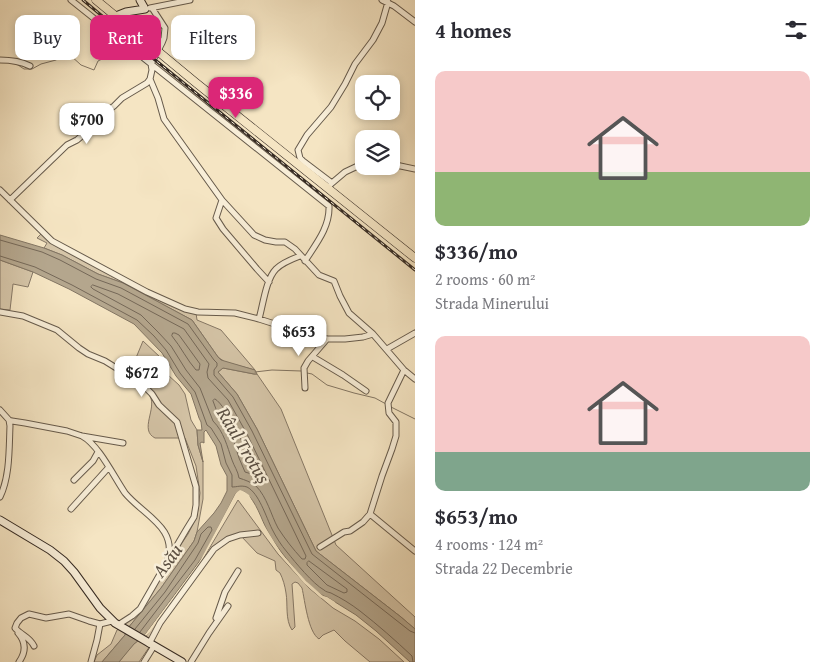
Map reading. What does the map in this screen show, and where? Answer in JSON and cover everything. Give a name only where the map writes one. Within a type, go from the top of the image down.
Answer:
[{"type":"main road","points":[[96,0],[115,15]]},
{"type":"main road","points":[[140,0],[148,8]]},
{"type":"main road","points":[[118,15],[148,8]]},
{"type":"main road","points":[[161,53],[329,185],[415,258]]},
{"type":"main road","points":[[0,520],[50,550],[64,561],[100,608],[118,625],[182,662]]},
{"type":"street","points":[[71,0],[329,206],[330,216],[321,238],[305,261]]},
{"type":"street","points":[[154,15],[148,8],[190,0]]},
{"type":"street","points":[[355,167],[345,172],[329,185],[303,161],[298,150],[307,135],[331,107],[355,64],[373,40],[382,23],[385,1],[415,22]]},
{"type":"street","points":[[161,23],[165,28],[161,44]]},
{"type":"street","points":[[0,60],[19,61],[30,66]]},
{"type":"street","points":[[10,200],[67,145],[84,134],[94,121],[122,98],[147,83],[150,79],[153,60]]},
{"type":"street","points":[[150,79],[164,119],[222,200],[254,235],[265,240],[285,242],[295,249],[319,275],[334,282],[349,313],[373,334],[404,370],[415,379]]},
{"type":"street","points":[[400,166],[414,168]]},
{"type":"street","points":[[0,190],[52,240],[147,292],[185,309],[198,312],[235,313],[328,339],[363,338],[373,334]]},
{"type":"street","points":[[222,200],[216,218],[246,257],[269,282]]},
{"type":"street","points":[[259,319],[273,273],[277,268],[300,256]]},
{"type":"street","points":[[0,312],[23,316],[57,330],[88,354],[106,361],[142,384],[159,405],[177,422],[196,487],[194,517],[176,547],[170,551],[163,568],[140,609],[118,625],[100,624],[69,614],[46,618],[30,614],[23,616],[18,620],[16,626],[24,646],[23,655],[19,662]]},
{"type":"street","points":[[387,349],[415,333]]},
{"type":"street","points":[[305,388],[304,368],[328,339]]},
{"type":"street","points":[[313,357],[366,391]]},
{"type":"street","points":[[320,547],[344,532],[350,531],[363,522],[370,514],[396,436],[396,422],[389,413],[388,403],[404,370]]},
{"type":"street","points":[[0,410],[9,420],[123,443]]},
{"type":"street","points":[[0,497],[7,470],[9,420]]},
{"type":"street","points":[[82,436],[98,452],[131,500],[162,528],[170,551]]},
{"type":"street","points":[[74,480],[98,452]]},
{"type":"street","points":[[71,509],[109,468]]},
{"type":"street","points":[[370,514],[415,551]]},
{"type":"street","points":[[144,662],[160,623],[214,549],[228,539],[258,532]]},
{"type":"street","points":[[212,628],[225,592],[238,571]]},
{"type":"street","points":[[191,662],[228,606]]},
{"type":"street","points":[[90,662],[100,624]]},
{"type":"street","points":[[17,630],[29,638],[34,646]]},
{"type":"shaded area","points":[[44,231],[54,240],[124,278],[196,313],[197,320],[221,330],[255,370],[225,362],[218,357],[192,320],[123,283],[98,274],[62,255],[44,248],[47,243],[37,238]]},
{"type":"shaded area","points":[[0,260],[33,272],[28,287],[13,284],[10,310],[0,309]]},
{"type":"shaded area","points":[[143,341],[161,358],[168,375],[179,385],[185,394],[191,420],[197,430],[198,445],[203,462],[203,499],[194,541],[161,588],[128,628],[125,635],[102,662],[94,662],[97,655],[111,644],[117,630],[124,625],[126,619],[139,607],[188,534],[197,516],[200,493],[196,466],[185,438],[155,438],[150,434],[148,425],[152,401],[143,388],[128,377]]},
{"type":"shaded area","points":[[223,368],[257,374],[281,409],[336,545],[415,617],[415,629],[316,551],[257,429],[237,394],[218,372]]},
{"type":"shaded area","points":[[238,500],[278,554],[309,588],[333,608],[355,621],[379,639],[404,662],[370,662],[334,630],[319,639],[312,630],[302,588],[295,582],[292,584],[295,627],[292,630],[288,617],[287,597],[280,573],[276,570],[275,561],[257,553],[241,536],[216,550],[163,623],[139,662],[119,662],[135,643],[147,635],[200,564]]},
{"type":"water","name":"Râul Trotuș","points":[[0,235],[62,255],[98,274],[123,283],[192,320],[221,360],[255,370],[257,374],[223,368],[218,372],[237,394],[257,429],[316,551],[415,629],[415,662],[410,662],[356,615],[321,594],[304,579],[272,539],[256,506],[245,492],[236,493],[204,555],[144,636],[134,644],[119,662],[102,662],[161,588],[194,541],[197,532],[221,503],[227,491],[227,476],[221,465],[216,446],[206,430],[204,432],[204,443],[200,443],[203,462],[198,445],[197,430],[202,430],[201,422],[191,394],[176,376],[162,353],[134,324],[69,289],[33,272],[0,260]]},
{"type":"pier","points":[[240,490],[249,495],[259,517],[281,553],[306,581],[323,596],[335,602],[336,605],[321,598],[304,583],[280,555],[266,533],[251,503],[247,497],[240,493],[200,564],[150,632],[144,636],[199,563],[236,493]]},
{"type":"waterway","points":[[15,63],[24,69],[32,69],[41,64],[56,60],[66,53],[81,65],[94,70],[100,60]]},
{"type":"waterway","points":[[255,372],[272,370],[301,371]]},
{"type":"waterway","points":[[307,373],[312,374],[327,385],[375,398],[386,404]]},
{"type":"waterway","points":[[391,407],[415,419]]},
{"type":"railway","points":[[83,0],[415,270]]},
{"type":"water label","name":"Asău","points":[[167,560]]}]
